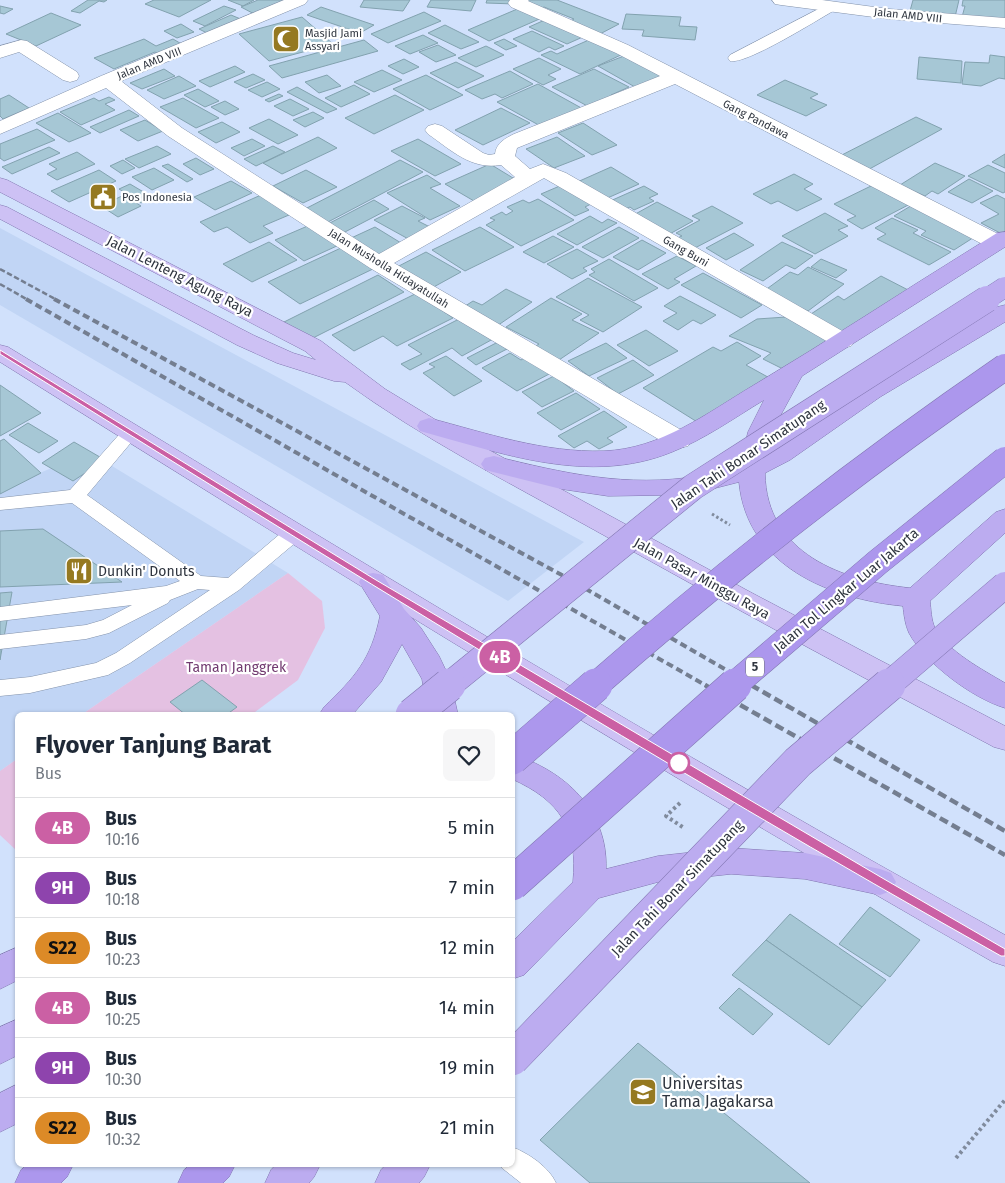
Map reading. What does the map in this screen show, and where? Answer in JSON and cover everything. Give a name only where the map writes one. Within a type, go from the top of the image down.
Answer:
[{"type":"highway","points":[[429,426],[538,453],[602,459],[630,456],[679,440],[843,341],[1001,240]]},
{"type":"highway","name":"Jalan Tahi Bonar Simatupang","points":[[416,712],[693,487],[1005,286]]},
{"type":"highway","points":[[494,464],[561,481],[608,488],[669,487],[700,484],[751,470],[781,454],[871,392],[1005,312]]},
{"type":"highway","points":[[515,755],[692,603],[838,487],[889,448],[1005,367]]},
{"type":"highway","points":[[793,372],[768,413],[759,437],[751,470],[753,492],[765,527],[792,558],[813,572],[848,586],[878,594],[916,598],[1005,518]]},
{"type":"highway","name":"Jalan Tol Lingkar Luar Jakarta","points":[[515,881],[813,616],[1005,460]]},
{"type":"highway","points":[[974,545],[1005,540]]},
{"type":"highway","points":[[373,582],[394,616],[411,635],[425,656],[436,679],[442,712]]},
{"type":"highway","name":"Jalan Tahi Bonar Simatupang","points":[[515,1056],[798,762],[1005,584]]},
{"type":"highway","points":[[916,598],[917,612],[923,632],[939,651],[969,674],[1005,696]]},
{"type":"highway","points":[[337,712],[361,687],[380,661],[388,645],[394,616]]},
{"type":"highway","points":[[515,767],[545,781],[564,798],[579,818],[588,840],[591,863],[589,887]]},
{"type":"highway","points":[[515,964],[589,887],[658,869],[731,861],[805,866],[880,882]]},
{"type":"highway","points":[[0,974],[15,963]]},
{"type":"highway","points":[[0,1048],[15,1036]]},
{"type":"highway","points":[[0,1115],[15,1102]]},
{"type":"highway","points":[[34,1183],[52,1167]]},
{"type":"highway","points":[[197,1183],[214,1167]]},
{"type":"highway","points":[[284,1183],[299,1167]]},
{"type":"highway","points":[[385,1183],[394,1167]]},
{"type":"highway","points":[[394,1183],[409,1167]]},
{"type":"main road","name":"Jalan Lenteng Agung Raya","points":[[0,184],[313,346],[353,379],[429,426]]},
{"type":"main road","name":"Jalan Lenteng Agung Raya","points":[[0,211],[245,340],[285,358],[322,371],[353,379]]},
{"type":"main road","points":[[0,352],[373,582],[880,882],[1005,952]]},
{"type":"main road","name":"Jalan Pasar Minggu Raya","points":[[429,426],[494,464],[792,628],[1005,739]]},
{"type":"street","name":"Jalan AMD VIII","points":[[0,128],[108,80],[299,0]]},
{"type":"street","name":"Gang Pandawa","points":[[520,0],[517,3],[622,50],[1001,240]]},
{"type":"street","name":"Jalan AMD VIII","points":[[781,0],[952,20],[1005,23]]},
{"type":"street","points":[[0,33],[70,76]]},
{"type":"street","points":[[0,52],[21,45]]},
{"type":"street","points":[[528,178],[505,158],[504,150],[510,144],[675,77]]},
{"type":"street","name":"Jalan Musholla Hidayatullah","points":[[108,80],[175,132],[378,263],[679,440]]},
{"type":"street","points":[[436,130],[476,157],[487,161],[505,158]]},
{"type":"street","name":"Gang Buni","points":[[378,263],[543,170],[559,177],[843,341]]},
{"type":"lane","points":[[735,58],[784,34],[830,7]]},
{"type":"lane","points":[[76,496],[130,433]]},
{"type":"lane","points":[[0,504],[76,496],[196,582]]},
{"type":"lane","points":[[0,688],[30,685],[102,670],[123,658],[232,584],[294,533]]},
{"type":"lane","points":[[0,642],[86,632],[108,626],[196,582],[232,584]]},
{"type":"lane","points":[[0,614],[169,594]]},
{"type":"lane","points":[[515,1161],[542,1183]]},
{"type":"path","points":[[666,816],[686,830]]},
{"type":"path","points":[[956,1158],[1005,1100]]},
{"type":"shaded area","points":[[0,228],[584,542],[508,601],[0,305]]},
{"type":"shaded area","points":[[89,452],[288,573],[85,712],[15,712],[15,760],[0,771],[0,490]]},
{"type":"green space","name":"Taman Janggrek","points":[[288,573],[322,601],[325,628],[298,680],[255,712],[85,712]]},
{"type":"green space","points":[[15,760],[15,849],[0,835],[0,771]]},
{"type":"building","points":[[88,0],[107,0],[104,2],[99,1],[80,13],[71,11]]},
{"type":"building","points":[[154,0],[211,0],[179,17],[145,4]]},
{"type":"building","points":[[228,0],[254,0],[243,6]]},
{"type":"building","points":[[258,0],[295,0],[258,16],[241,7]]},
{"type":"building","points":[[364,0],[410,0],[403,11],[360,7]]},
{"type":"building","points":[[431,0],[476,0],[471,11],[427,7]]},
{"type":"building","points":[[487,0],[516,0],[515,4],[486,3]]},
{"type":"building","points":[[522,0],[557,0],[619,24],[598,35],[567,23],[574,19],[544,7],[538,10]]},
{"type":"building","points":[[913,0],[959,0],[955,17],[910,11]]},
{"type":"building","points":[[963,0],[1005,0],[1005,20],[962,17],[965,6],[962,6]]},
{"type":"building","points":[[0,6],[13,9],[4,14],[0,13]]},
{"type":"building","points":[[224,6],[236,10],[205,26],[193,21]]},
{"type":"building","points":[[321,7],[374,25],[360,33],[307,15]]},
{"type":"building","points":[[522,7],[544,17],[489,41],[468,30]]},
{"type":"building","points":[[424,12],[441,21],[388,43],[371,34]]},
{"type":"building","points":[[51,13],[81,25],[36,46],[6,34]]},
{"type":"building","points":[[626,14],[681,17],[679,26],[697,27],[695,40],[642,36],[644,30],[622,29]]},
{"type":"building","points":[[231,15],[243,20],[211,35],[199,29]]},
{"type":"building","name":"Masjid Jami Assyari","points":[[302,17],[333,44],[269,61],[239,34]]},
{"type":"building","points":[[547,19],[585,36],[567,44],[529,27]]},
{"type":"building","points":[[181,24],[194,32],[177,38],[164,31]]},
{"type":"building","points":[[445,25],[479,42],[461,49],[428,33]]},
{"type":"building","points":[[532,31],[564,46],[555,50],[549,47],[539,52],[513,39]]},
{"type":"building","points":[[423,35],[438,43],[410,54],[395,46]]},
{"type":"building","points":[[144,39],[156,46],[173,39],[185,46],[160,55],[155,52],[114,69],[94,58]]},
{"type":"building","points":[[504,39],[517,46],[506,50],[494,43]]},
{"type":"building","points":[[591,39],[623,54],[580,74],[541,55],[551,51],[557,54]]},
{"type":"building","points":[[364,40],[378,51],[282,78],[269,66]]},
{"type":"building","points":[[438,45],[456,55],[436,62],[419,52]]},
{"type":"building","points":[[486,46],[504,55],[476,67],[458,58]]},
{"type":"building","points":[[990,55],[1005,57],[1005,79],[999,78],[981,86],[962,84],[965,62],[989,63]]},
{"type":"building","points":[[624,56],[661,76],[635,87],[598,66]]},
{"type":"building","points":[[919,57],[962,61],[961,83],[917,79]]},
{"type":"building","points":[[539,58],[561,69],[548,75],[556,79],[543,85],[513,69]]},
{"type":"building","points":[[404,59],[419,67],[403,74],[388,66]]},
{"type":"building","points":[[456,62],[484,76],[458,88],[430,73]]},
{"type":"building","points":[[235,66],[245,72],[210,87],[199,81]]},
{"type":"building","points":[[164,69],[175,76],[142,89],[130,83]]},
{"type":"building","points":[[594,69],[629,87],[611,95],[617,98],[593,109],[552,87]]},
{"type":"building","points":[[382,70],[402,80],[374,92],[354,82]]},
{"type":"building","points":[[510,71],[533,84],[502,98],[495,94],[482,99],[465,90]]},
{"type":"building","points":[[253,74],[265,80],[246,88],[234,82]]},
{"type":"building","points":[[327,75],[341,86],[319,93],[305,82]]},
{"type":"building","points":[[426,75],[463,95],[430,110],[393,89]]},
{"type":"building","points":[[179,76],[196,86],[164,99],[147,90]]},
{"type":"building","points":[[785,80],[818,94],[810,98],[827,105],[806,116],[757,95]]},
{"type":"building","points":[[267,82],[280,89],[262,97],[248,90]]},
{"type":"building","points":[[538,84],[585,110],[544,128],[497,102]]},
{"type":"building","points":[[354,85],[370,94],[341,107],[325,98]]},
{"type":"building","points":[[297,87],[337,109],[327,113],[287,92]]},
{"type":"building","points":[[198,89],[219,101],[205,107],[184,95]]},
{"type":"building","points":[[279,94],[283,96],[269,102],[265,100]]},
{"type":"building","points":[[9,95],[29,108],[3,119],[0,116],[0,99]]},
{"type":"building","points":[[395,95],[424,110],[374,134],[345,118]]},
{"type":"building","points":[[109,97],[115,100],[105,104],[115,110],[81,125],[60,112],[94,98],[99,101]]},
{"type":"building","points":[[183,98],[219,118],[196,128],[160,107]]},
{"type":"building","points":[[290,99],[309,109],[293,116],[274,106]]},
{"type":"building","points":[[225,101],[239,109],[225,115],[211,107]]},
{"type":"building","points":[[501,108],[530,123],[483,145],[455,130]]},
{"type":"building","points":[[129,110],[139,116],[100,133],[90,127]]},
{"type":"building","points":[[313,112],[324,118],[305,127],[293,120]]},
{"type":"building","points":[[58,113],[91,133],[69,142],[36,123]]},
{"type":"building","points":[[916,117],[942,129],[864,172],[836,158]]},
{"type":"building","points":[[269,119],[298,135],[278,144],[249,128]]},
{"type":"building","points":[[145,120],[163,131],[138,141],[120,130]]},
{"type":"building","points":[[222,122],[240,132],[216,143],[198,132]]},
{"type":"building","points":[[583,123],[617,145],[592,155],[558,133]]},
{"type":"building","points":[[37,129],[55,140],[4,161],[0,158],[0,144]]},
{"type":"building","points":[[318,137],[337,148],[282,174],[263,163]]},
{"type":"building","points":[[557,137],[585,156],[554,168],[526,149]]},
{"type":"building","points":[[252,139],[265,146],[244,156],[231,148]]},
{"type":"building","points":[[418,139],[461,164],[435,176],[391,151]]},
{"type":"building","points":[[157,146],[171,154],[139,168],[125,159]]},
{"type":"building","points":[[273,146],[285,152],[256,166],[244,159]]},
{"type":"building","points":[[49,147],[60,153],[12,174],[2,167]]},
{"type":"building","points":[[77,152],[95,164],[57,180],[47,174],[57,169],[49,164]]},
{"type":"building","points":[[1005,154],[1005,168],[992,162]]},
{"type":"building","points":[[196,158],[214,169],[200,175],[183,164]]},
{"type":"building","points":[[123,160],[135,168],[122,174],[110,166]]},
{"type":"building","points":[[400,160],[423,172],[328,222],[305,209]]},
{"type":"building","points":[[935,163],[965,176],[938,194],[932,191],[925,196],[900,185]]},
{"type":"building","points":[[168,164],[193,179],[187,182],[162,166]]},
{"type":"building","points":[[490,164],[518,181],[474,201],[445,184]]},
{"type":"building","points":[[988,165],[1005,173],[1005,192],[1003,193],[968,176]]},
{"type":"building","points":[[611,167],[639,184],[603,200],[575,183]]},
{"type":"building","points":[[154,168],[174,180],[152,190],[132,177]]},
{"type":"building","points":[[99,170],[116,181],[69,202],[51,191]]},
{"type":"building","points":[[306,170],[337,187],[303,203],[273,186]]},
{"type":"building","points":[[794,174],[813,184],[804,189],[822,199],[797,211],[778,201],[771,204],[753,194]]},
{"type":"building","points":[[427,175],[441,184],[430,188],[460,206],[430,220],[387,193]]},
{"type":"building","points":[[969,179],[993,191],[972,203],[948,192]]},
{"type":"building","points":[[231,181],[252,193],[215,210],[194,197]]},
{"type":"building","points":[[130,184],[152,197],[141,203],[119,189]]},
{"type":"building","points":[[562,185],[591,204],[585,207],[589,210],[575,216],[541,194]]},
{"type":"building","points":[[873,185],[914,202],[862,229],[847,220],[856,216],[834,204]]},
{"type":"building","points":[[644,186],[658,194],[649,198],[654,201],[634,210],[630,207],[621,211],[608,202]]},
{"type":"building","points":[[124,195],[141,206],[118,217],[101,206]]},
{"type":"building","points":[[261,195],[289,215],[263,226],[273,233],[250,243],[227,227],[214,232],[200,222]]},
{"type":"building","points":[[997,195],[1005,199],[1005,232],[1002,234],[981,223],[999,214],[980,203]]},
{"type":"building","points":[[538,199],[574,220],[521,246],[486,225],[495,220],[490,218],[502,212],[506,215],[513,211],[507,207],[523,200],[529,203]]},
{"type":"building","points":[[374,200],[389,209],[343,233],[328,224]]},
{"type":"building","points":[[657,202],[693,221],[666,236],[630,217]]},
{"type":"building","points":[[914,204],[979,234],[954,250],[921,235],[926,231],[894,216]]},
{"type":"building","points":[[402,206],[425,218],[418,221],[434,229],[412,241],[374,220]]},
{"type":"building","points":[[712,206],[743,223],[693,249],[675,239],[682,236],[676,233],[700,220],[692,216]]},
{"type":"building","points":[[825,213],[848,226],[838,230],[848,236],[815,254],[782,236]]},
{"type":"building","points":[[590,216],[602,223],[608,219],[617,223],[577,245],[557,234]]},
{"type":"building","points":[[892,218],[918,230],[913,233],[951,252],[929,265],[877,239],[886,234],[875,228]]},
{"type":"building","points":[[310,225],[339,245],[304,261],[275,240]]},
{"type":"building","points":[[375,227],[406,246],[381,259],[349,239]]},
{"type":"building","points":[[480,227],[514,247],[465,271],[432,250]]},
{"type":"building","points":[[619,227],[639,238],[603,258],[582,247]]},
{"type":"building","points":[[734,233],[754,245],[726,260],[706,248]]},
{"type":"building","points":[[553,236],[574,247],[544,263],[523,252]]},
{"type":"building","points":[[642,240],[666,253],[638,270],[613,257]]},
{"type":"building","points":[[269,242],[297,260],[252,282],[223,264]]},
{"type":"building","points":[[782,242],[813,256],[795,269],[786,265],[763,281],[740,270]]},
{"type":"building","points":[[343,247],[375,268],[300,304],[268,282]]},
{"type":"building","points":[[577,249],[598,261],[583,268],[587,271],[572,279],[547,264]]},
{"type":"building","points":[[426,252],[461,272],[430,289],[395,268]]},
{"type":"building","points":[[677,256],[696,266],[674,279],[680,282],[668,289],[642,274]]},
{"type":"building","points":[[609,259],[658,288],[634,301],[589,275],[595,272],[591,269]]},
{"type":"building","points":[[821,259],[847,270],[836,278],[811,267]]},
{"type":"building","points":[[808,267],[844,284],[808,311],[764,291],[790,272],[798,275]]},
{"type":"building","points":[[703,273],[762,305],[741,318],[681,285]]},
{"type":"building","points":[[378,275],[404,292],[309,340],[284,322]]},
{"type":"building","points":[[881,276],[912,292],[841,337],[805,318],[838,296],[844,300]]},
{"type":"building","points":[[588,278],[642,307],[603,332],[580,320],[589,315],[556,297]]},
{"type":"building","points":[[506,289],[532,302],[494,328],[459,310],[473,301],[482,305]]},
{"type":"building","points":[[417,293],[453,318],[397,346],[383,336],[354,351],[332,335]]},
{"type":"building","points":[[680,296],[716,315],[701,324],[693,320],[678,330],[663,321],[677,313],[664,306]]},
{"type":"building","points":[[551,298],[582,314],[572,320],[599,333],[556,362],[531,349],[539,344],[506,327]]},
{"type":"building","points":[[786,317],[834,343],[789,372],[763,359],[771,353],[729,336],[757,319]]},
{"type":"building","points":[[461,318],[493,339],[462,356],[452,348],[410,370],[401,364],[422,354],[408,345]]},
{"type":"building","points":[[646,330],[678,351],[649,366],[617,345]]},
{"type":"building","points":[[498,342],[507,349],[476,365],[467,358]]},
{"type":"building","points":[[737,342],[761,356],[746,365],[775,381],[702,425],[643,388],[713,347],[721,351]]},
{"type":"building","points":[[606,343],[627,358],[589,376],[568,361]]},
{"type":"building","points":[[510,353],[521,360],[526,357],[551,373],[517,391],[482,368]]},
{"type":"building","points":[[446,356],[482,381],[454,396],[423,373],[435,367],[429,364]]},
{"type":"building","points":[[633,360],[654,375],[618,394],[597,378]]},
{"type":"building","points":[[554,376],[574,391],[542,407],[522,392]]},
{"type":"building","points":[[0,385],[41,413],[0,436]]},
{"type":"building","points":[[576,393],[600,409],[561,430],[537,413]]},
{"type":"building","points":[[604,411],[627,427],[607,438],[613,442],[599,449],[587,441],[574,448],[558,436]]},
{"type":"building","points":[[28,423],[58,441],[39,453],[9,435]]},
{"type":"building","points":[[4,439],[41,473],[0,494],[0,441]]},
{"type":"building","points":[[74,442],[105,460],[73,481],[42,463]]},
{"type":"building","points":[[43,529],[122,582],[0,587],[0,531]]},
{"type":"building","points":[[12,592],[0,660],[0,593]]},
{"type":"building","points":[[202,680],[237,707],[230,712],[182,712],[170,702]]},
{"type":"building","points":[[870,907],[920,940],[890,977],[839,944]]},
{"type":"building","points":[[790,914],[886,980],[862,1007],[766,940]]},
{"type":"building","points":[[766,940],[862,1007],[829,1045],[732,975]]},
{"type":"building","points":[[739,988],[773,1014],[753,1035],[719,1008]]},
{"type":"building","name":"Universitas Tama Jagakarsa","points":[[638,1043],[810,1183],[590,1183],[540,1140]]},
{"type":"railway","points":[[0,269],[57,300]]},
{"type":"railway","points":[[0,284],[28,300]]},
{"type":"railway","points":[[26,299],[707,686]]},
{"type":"railway","points":[[54,299],[560,574],[754,686]]},
{"type":"railway","points":[[705,685],[1005,855]]},
{"type":"railway","points":[[751,685],[1005,831]]},
{"type":"bus line","name":"4B","points":[[0,352],[373,582],[880,882],[1005,952]]},
{"type":"place","name":"Masjid Jami Assyari","points":[[286,39]]},
{"type":"place","name":"Pos Indonesia","points":[[103,197]]},
{"type":"place","name":"Dunkin' Donuts","points":[[79,571]]},
{"type":"place","name":"Universitas Tama Jagakarsa","points":[[643,1092]]}]
